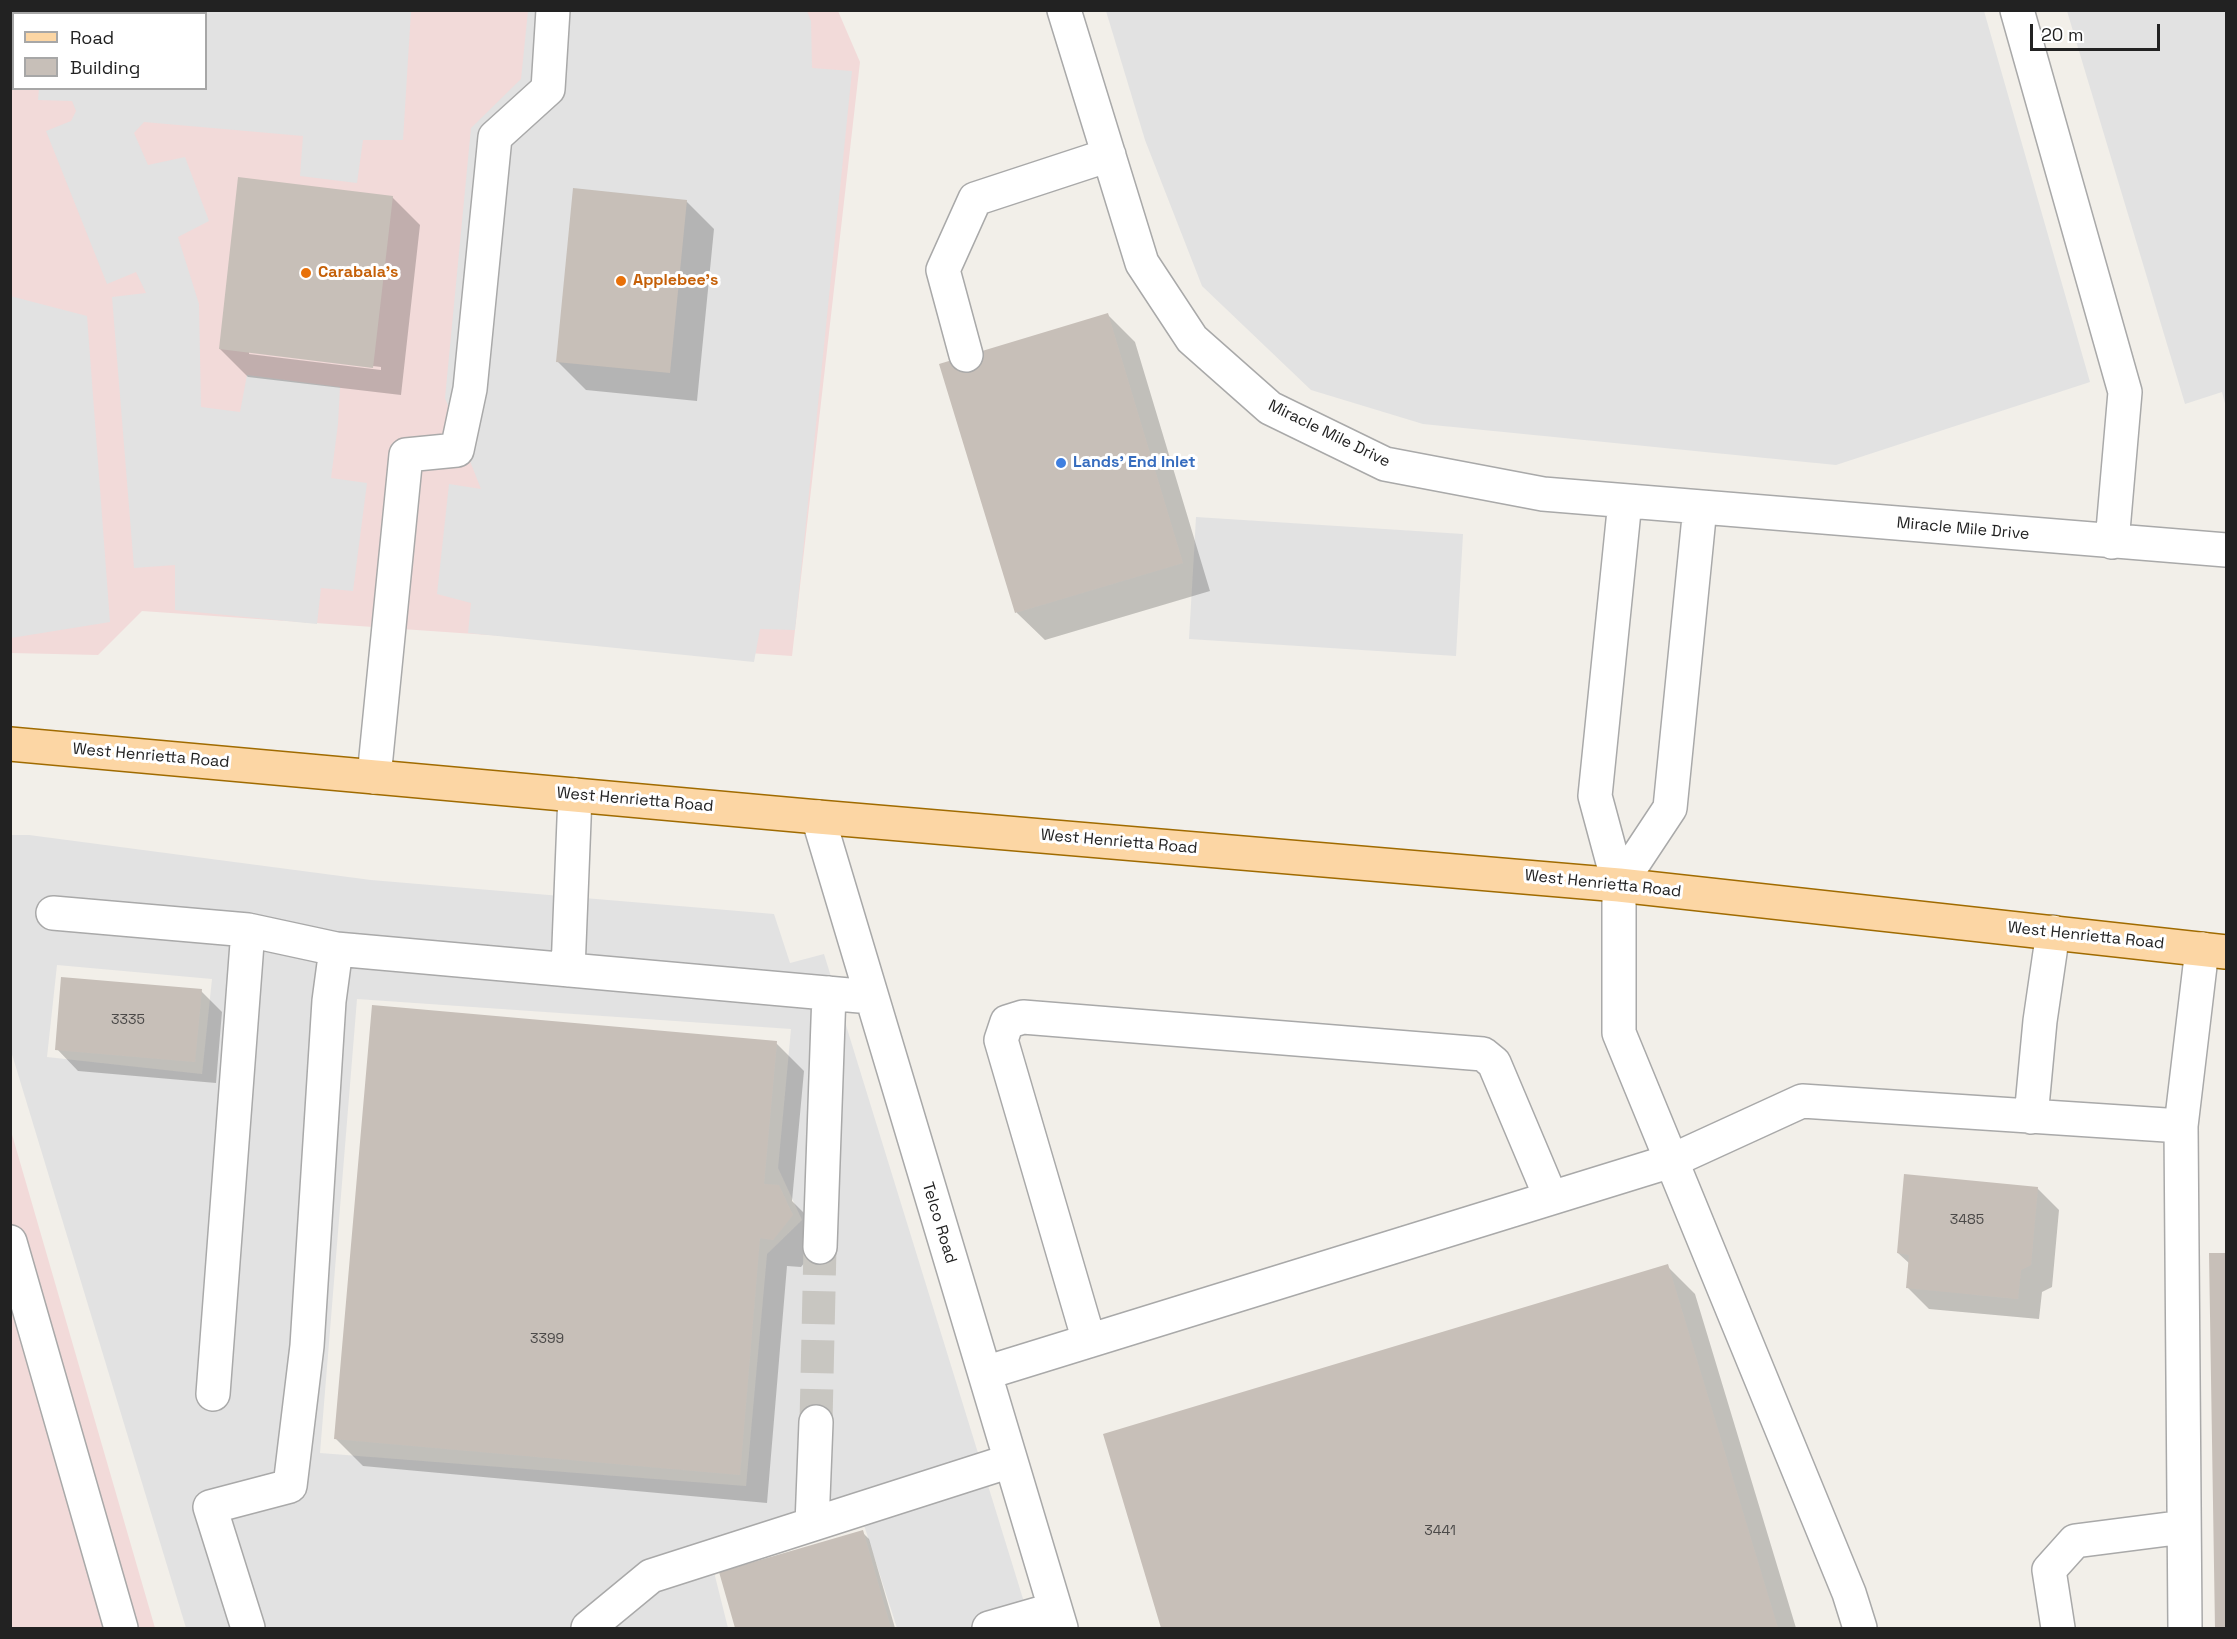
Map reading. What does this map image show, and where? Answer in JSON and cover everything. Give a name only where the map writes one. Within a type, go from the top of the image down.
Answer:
[{"type":"main road","name":"West Henrietta Road","points":[[10,744],[818,817],[1619,885],[2214,950]]},
{"type":"street","points":[[374,777],[406,455],[457,450],[470,389],[495,137],[548,89],[553,10]]},
{"type":"street","name":"Miracle Mile Drive","points":[[1064,10],[1142,262],[1192,339],[1270,408],[1385,464],[1529,492],[2226,550]]},
{"type":"street","points":[[2017,10],[2125,392],[2112,542]]},
{"type":"street","points":[[966,355],[943,270],[975,199],[1108,155]]},
{"type":"street","points":[[1625,501],[1595,796],[1619,885],[1619,1033],[1849,1593],[1860,1629]]},
{"type":"street","points":[[1619,885],[1670,807],[1700,507]]},
{"type":"street","points":[[568,970],[574,795]]},
{"type":"street","name":"Telco Road","points":[[818,817],[1058,1619]]},
{"type":"street","points":[[53,913],[248,930],[336,950],[872,997]]},
{"type":"street","points":[[213,1394],[248,930]]},
{"type":"street","points":[[2031,1117],[2040,1022],[2053,932]]},
{"type":"street","points":[[248,1629],[210,1507],[290,1486],[307,1346],[329,1001],[336,950]]},
{"type":"street","points":[[2185,1629],[2181,1126],[2214,950]]},
{"type":"street","points":[[820,1247],[829,993]]},
{"type":"street","points":[[1089,1341],[1001,1040],[1007,1022],[1023,1017],[1483,1054],[1494,1063],[1551,1198]]},
{"type":"street","points":[[985,1373],[1671,1161],[1802,1101],[2181,1126]]},
{"type":"street","points":[[10,1242],[121,1629]]},
{"type":"street","points":[[812,1524],[816,1422]]},
{"type":"street","points":[[588,1629],[651,1576],[1011,1461]]},
{"type":"street","points":[[2058,1629],[2049,1570],[2075,1541],[2184,1527]]},
{"type":"street","points":[[989,1629],[1058,1619]]},
{"type":"shaded area","points":[[11,11],[838,11],[860,62],[792,656],[142,611],[98,655],[11,653]]},
{"type":"shaded area","points":[[411,11],[403,140],[363,140],[357,183],[300,176],[303,136],[144,122],[134,133],[148,165],[185,157],[209,221],[178,237],[199,304],[201,407],[240,412],[247,375],[340,387],[331,478],[367,483],[353,591],[321,588],[317,624],[175,610],[175,565],[134,568],[112,297],[146,293],[136,272],[107,284],[46,131],[71,121],[76,111],[72,101],[38,100],[39,90],[207,90],[207,12],[46,12]]},
{"type":"shaded area","points":[[528,11],[807,11],[811,21],[812,68],[852,71],[795,630],[760,629],[754,662],[468,633],[471,603],[437,594],[449,484],[481,489],[445,398],[471,128],[521,79]]},
{"type":"shaded area","points":[[1106,11],[1984,11],[2090,382],[1836,465],[1423,424],[1311,390],[1202,286],[1145,140]]},
{"type":"shaded area","points":[[2067,11],[2226,11],[2226,407],[2222,392],[2185,404]]},
{"type":"shaded area","points":[[10,296],[87,316],[110,622],[11,638]]},
{"type":"shaded area","points":[[1196,517],[1463,534],[1456,656],[1189,639]]},
{"type":"shaded area","points":[[10,835],[29,835],[371,880],[774,914],[790,963],[824,954],[1032,1628],[897,1628],[863,1522],[713,1568],[728,1628],[186,1628],[11,1051]],"holes":[[[57,965],[212,979],[202,1074],[47,1057]],[[357,999],[791,1029],[778,1168],[802,1220],[767,1254],[746,1486],[320,1453]]]},
{"type":"shaded area","points":[[11,1131],[155,1628],[11,1628]]},
{"type":"building","name":"Carabala's","points":[[238,177],[393,196],[373,368],[219,349]]},
{"type":"building","name":"Applebee's","points":[[573,188],[687,200],[670,373],[556,362]]},
{"type":"building","name":"Lands' End Inlet","points":[[1108,313],[1183,563],[1015,613],[939,364]]},
{"type":"building","points":[[61,977],[202,989],[195,1062],[55,1050]]},
{"type":"building","points":[[372,1005],[777,1041],[764,1184],[779,1185],[793,1215],[773,1240],[760,1238],[740,1475],[334,1439]]},
{"type":"building","points":[[1904,1174],[2038,1187],[2031,1265],[2021,1270],[2018,1299],[1906,1288],[1909,1255],[1897,1253]]},
{"type":"building","points":[[2209,1253],[2226,1253],[2226,1628],[2215,1628]]},
{"type":"building","points":[[1668,1264],[1778,1628],[1161,1628],[1103,1434]]},
{"type":"building","points":[[863,1530],[891,1628],[735,1628],[719,1572]]},
{"type":"tunnel","points":[[816,1422],[820,1247]]},
{"type":"place","name":"Carabala's","points":[[306,273]]},
{"type":"place","name":"Applebee's","points":[[621,281]]},
{"type":"place","name":"Lands' End Inlet","points":[[1061,463]]}]
